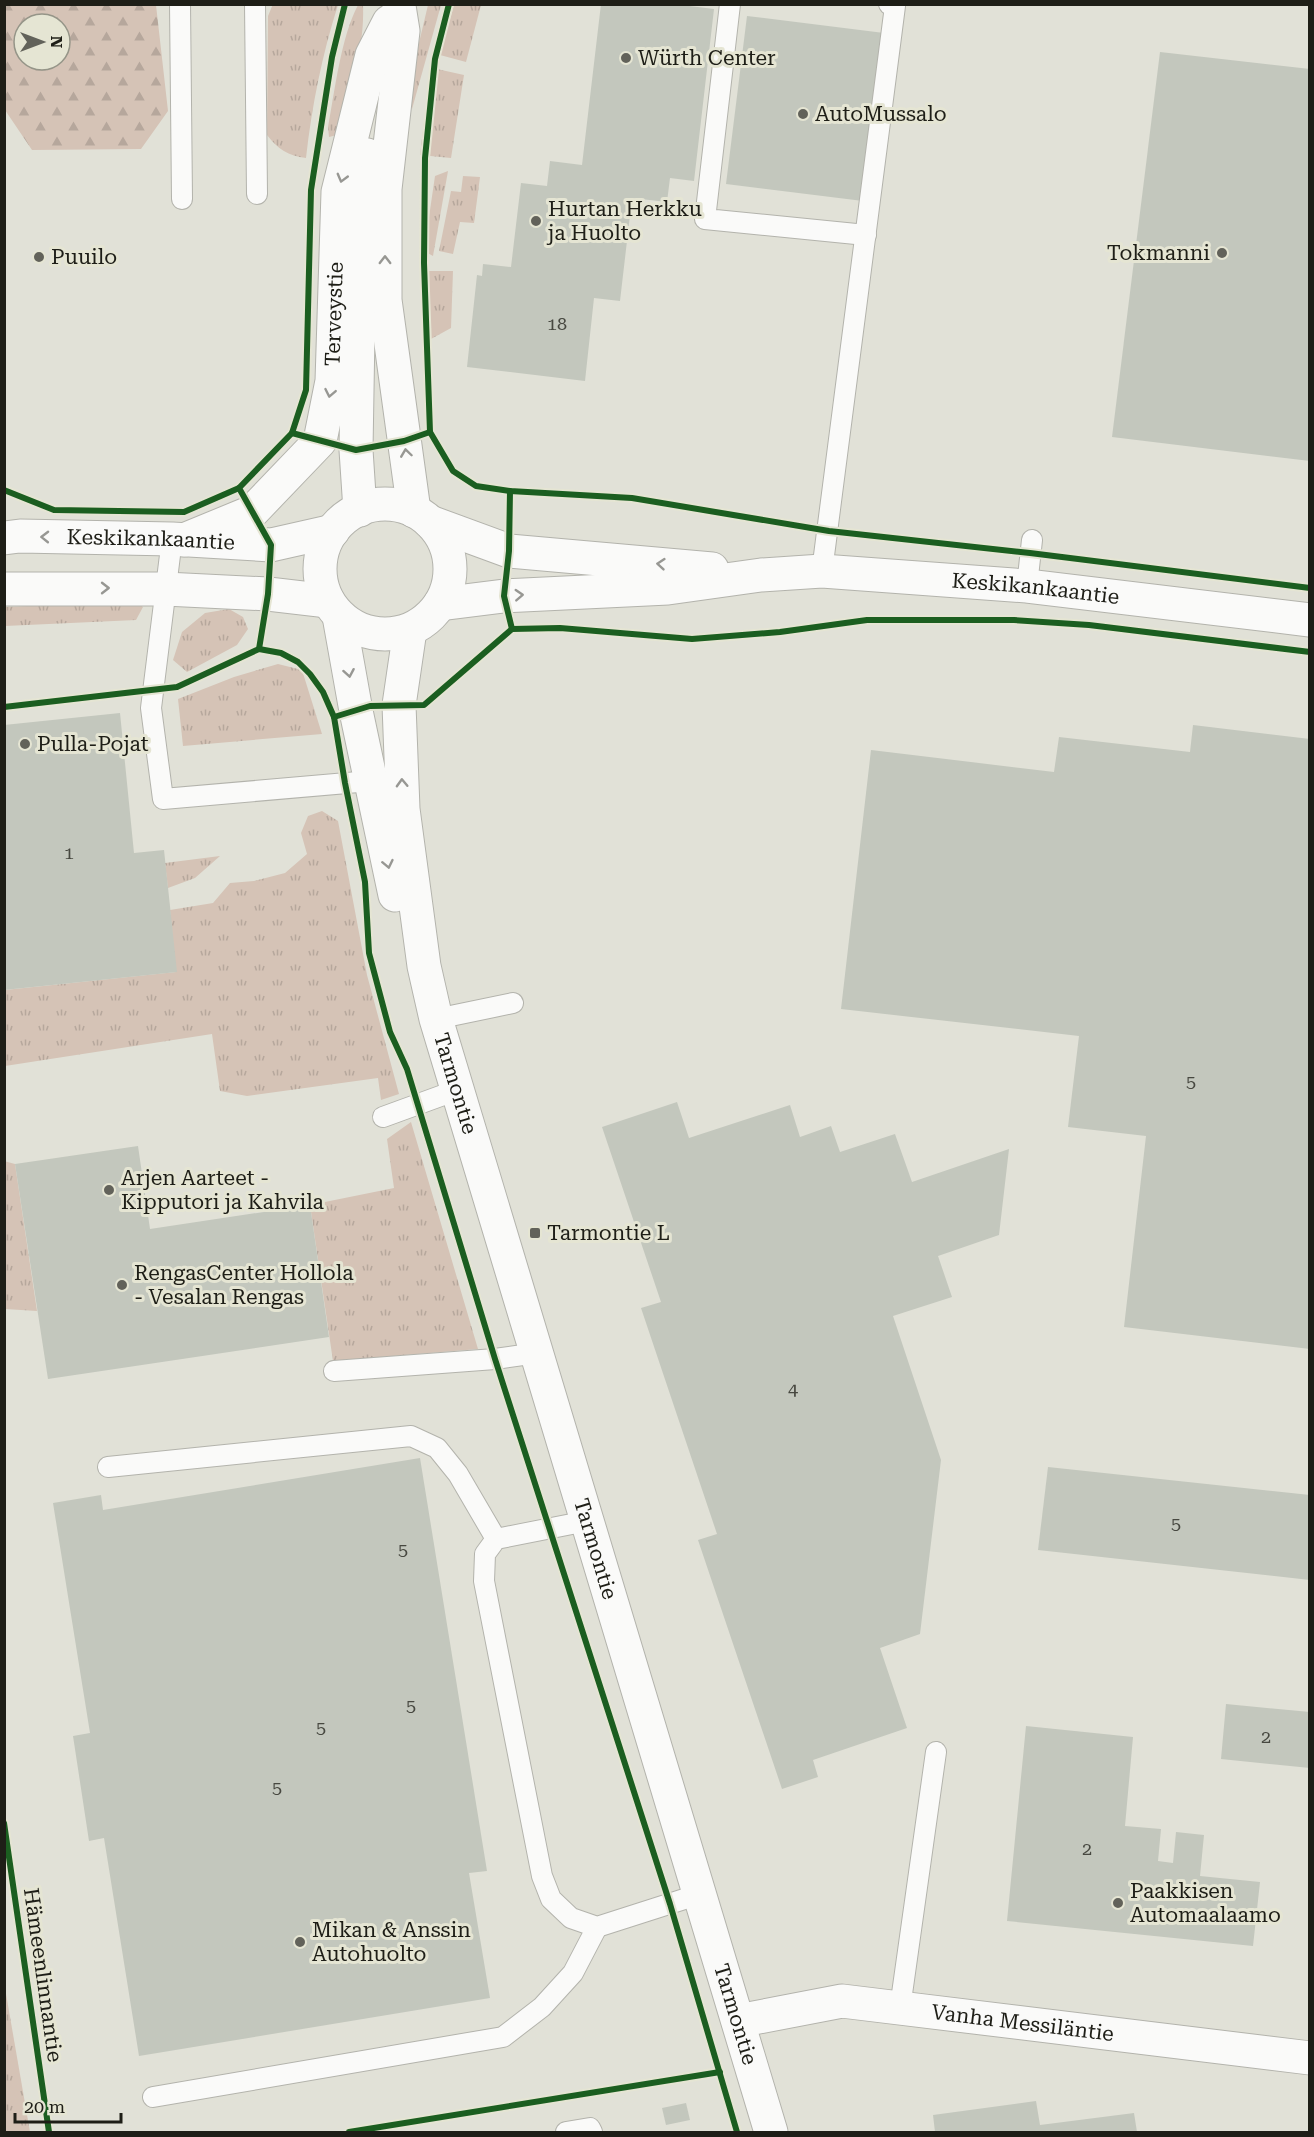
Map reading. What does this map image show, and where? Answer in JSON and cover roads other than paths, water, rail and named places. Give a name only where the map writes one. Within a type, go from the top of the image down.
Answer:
[{"type":"street","name":"Terveystie","points":[[360,510],[356,450],[360,213],[370,128],[394,10]]},
{"type":"street","name":"Terveystie","points":[[178,540],[252,512],[320,441],[332,381],[338,192],[372,55],[394,10]]},
{"type":"street","points":[[394,10],[403,31],[385,189],[385,300],[422,517]]},
{"type":"street","points":[[378,505],[396,506],[422,517],[441,536],[447,553],[450,570],[447,588],[440,604],[427,619],[410,630],[391,634],[372,633],[354,627],[334,608],[321,584],[320,566],[324,548],[333,531],[344,518],[378,505]]},
{"type":"street","name":"Keskikankaantie","points":[[422,517],[509,551],[761,575]]},
{"type":"street","name":"Keskikankaantie","points":[[4,538],[20,536],[178,540],[271,545],[333,531]]},
{"type":"street","name":"Keskikankaantie","points":[[440,604],[504,596],[668,588],[761,575],[822,571],[1027,586],[1310,620]]},
{"type":"street","points":[[4,589],[165,589],[268,594],[334,608]]},
{"type":"street","name":"Tarmontie","points":[[334,608],[398,908],[424,966]]},
{"type":"street","name":"Tarmontie","points":[[410,630],[399,705],[403,809],[424,966],[436,1019],[771,2133]]},
{"type":"street","name":"Vanha Messiläntie","points":[[738,2021],[842,2001],[1310,2058]]},
{"type":"lane","points":[[180,4],[182,199]]},
{"type":"lane","points":[[255,4],[257,194]]},
{"type":"lane","points":[[730,4],[705,219],[866,235]]},
{"type":"lane","points":[[822,571],[895,6],[889,4]]},
{"type":"lane","points":[[178,540],[165,589],[151,708],[163,799],[370,781]]},
{"type":"lane","points":[[1027,586],[1032,540]]},
{"type":"lane","points":[[436,1019],[513,1004]]},
{"type":"lane","points":[[383,1117],[457,1090]]},
{"type":"lane","points":[[334,1371],[495,1359],[537,1353]]},
{"type":"lane","points":[[108,1467],[411,1436],[437,1448],[458,1474],[496,1539]]},
{"type":"lane","points":[[587,1521],[496,1539],[485,1554],[484,1581],[542,1875],[551,1899],[571,1918],[597,1927],[700,1894]]},
{"type":"lane","points":[[900,2008],[936,1752]]},
{"type":"lane","points":[[153,2097],[503,2037],[542,2007],[573,1973],[597,1927]]},
{"type":"lane","points":[[566,2133],[590,2128],[592,2133]]},
{"type":"place","name":"Würth Center","points":[[626,58]]},
{"type":"place","name":"AutoMussalo","points":[[803,114]]},
{"type":"place","name":"Hurtan Herkku ja Huolto","points":[[536,221]]},
{"type":"place","name":"Tokmanni","points":[[1222,253]]},
{"type":"place","name":"Puuilo","points":[[39,257]]},
{"type":"place","name":"Pulla-Pojat","points":[[25,744]]},
{"type":"place","name":"Arjen Aarteet - Kipputori ja Kahvila","points":[[109,1190]]},
{"type":"place","name":"Tarmontie L","points":[[535,1233]]},
{"type":"place","name":"RengasCenter Hollola - Vesalan Rengas","points":[[122,1285]]},
{"type":"place","name":"Paakkisen Automaalaamo","points":[[1118,1903]]},
{"type":"place","name":"Mikan & Anssin Autohuolto","points":[[300,1942]]}]
